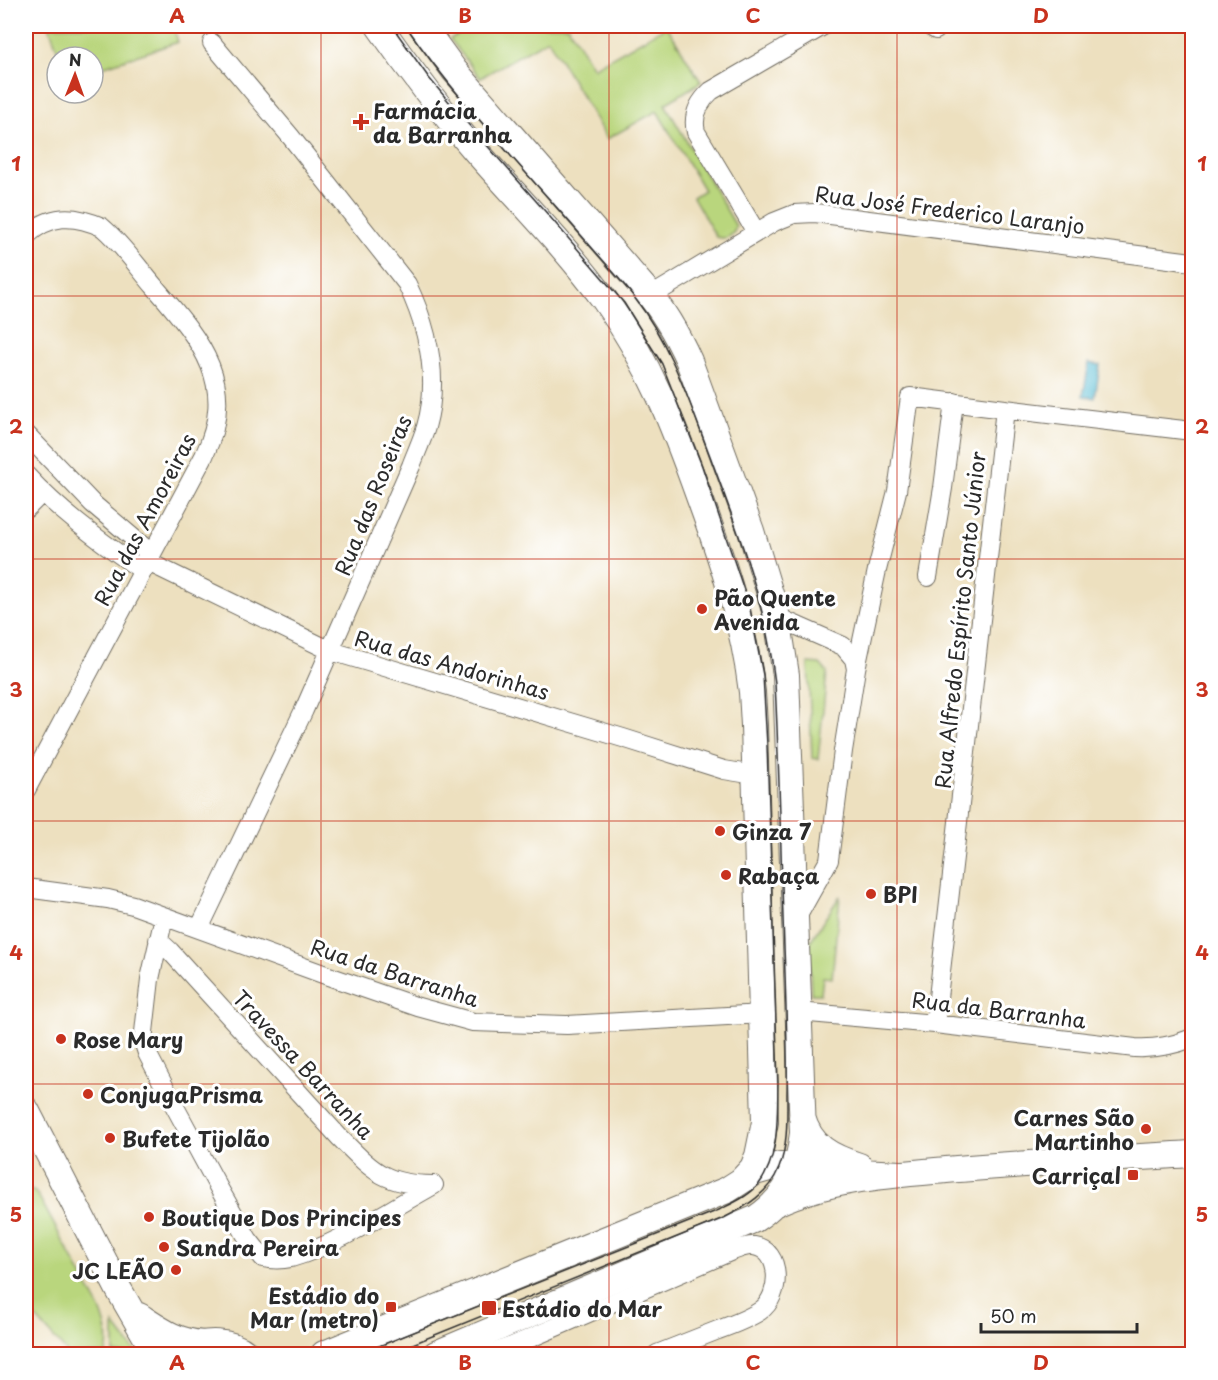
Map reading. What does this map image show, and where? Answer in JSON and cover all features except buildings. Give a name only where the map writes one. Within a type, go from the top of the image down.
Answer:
[{"type":"main road","points":[[379,26],[437,104],[586,276],[624,329],[651,374],[667,409],[724,564],[748,654],[751,682],[763,1014],[765,1122],[758,1156],[753,1168],[741,1181]]},
{"type":"main road","points":[[422,26],[454,70],[651,296],[673,327],[689,361],[751,531],[777,617],[788,695],[802,1144],[790,1182],[776,1203]]},
{"type":"main road","points":[[739,620],[742,615],[758,612],[777,617]]},
{"type":"main road","points":[[26,1110],[119,1290],[156,1354]]},
{"type":"main road","points":[[802,1116],[811,1139],[827,1152],[865,1168],[901,1174]]},
{"type":"main road","points":[[436,1354],[732,1230],[792,1196],[821,1188],[901,1174],[1014,1164],[1192,1154]]},
{"type":"main road","points":[[324,1354],[728,1190],[769,1167],[780,1165],[818,1170],[901,1174]]},
{"type":"main road","points":[[133,1312],[169,1336],[185,1342],[192,1349],[224,1344],[246,1353]]},
{"type":"street","points":[[756,232],[696,132],[694,123],[696,113],[711,91],[823,26]]},
{"type":"street","points":[[929,26],[936,30],[938,26]]},
{"type":"street","name":"Rua das Roseiras","points":[[199,929],[331,651],[425,428],[430,407],[431,387],[431,361],[427,335],[419,309],[406,284],[291,137],[212,43]]},
{"type":"street","name":"Rua José Frederico Laranjo","points":[[651,296],[756,232],[794,214],[815,213],[1192,262]]},
{"type":"street","name":"Rua das Amoreiras","points":[[26,237],[39,224],[54,219],[71,218],[88,221],[102,227],[194,335],[213,369],[218,405],[213,438],[26,790]]},
{"type":"street","points":[[795,921],[829,860],[856,669],[897,490],[910,397],[1192,431]]},
{"type":"street","points":[[928,577],[954,402]]},
{"type":"street","name":"Rua Alfredo Espírito Santo Júnior","points":[[935,1024],[1005,409]]},
{"type":"street","points":[[26,434],[93,504],[146,549],[148,562]]},
{"type":"street","name":"Rua das Andorinhas","points":[[26,475],[42,493],[77,523],[136,566],[148,562],[331,651],[724,770],[755,776]]},
{"type":"street","points":[[26,509],[42,493]]},
{"type":"street","points":[[777,617],[843,646],[854,659],[856,669]]},
{"type":"street","name":"Rua da Barranha","points":[[26,888],[108,899],[418,1007],[473,1022],[567,1025],[763,1014]]},
{"type":"street","points":[[158,940],[164,917]]},
{"type":"street","name":"Travessa Barranha","points":[[158,940],[339,1138],[362,1160],[380,1174],[398,1182],[434,1185],[364,1225],[318,1247],[289,1258],[274,1260],[263,1258],[242,1230],[147,1053],[143,1041],[158,940]]},
{"type":"street","name":"Rua da Barranha","points":[[798,1012],[863,1016],[1134,1048],[1163,1047],[1192,1038]]},
{"type":"street","points":[[490,1354],[732,1251],[751,1245],[768,1255],[777,1283],[774,1292],[761,1310],[731,1325],[657,1354]]},
{"type":"street","points":[[512,1346],[530,1354]]},
{"type":"green space","points":[[49,26],[173,26],[178,42],[105,66],[105,45],[56,45]]},
{"type":"green space","points":[[473,26],[568,26],[593,68],[667,26],[701,82],[665,104],[736,226],[734,232],[727,237],[716,237],[693,197],[704,190],[657,111],[607,139],[548,39],[480,78],[450,39]]},
{"type":"green space","points":[[808,663],[820,664],[827,672],[818,759],[812,758]]},
{"type":"green space","points":[[840,896],[832,978],[823,977],[821,994],[811,994],[809,943]]},
{"type":"green space","points":[[28,1189],[39,1197],[100,1309],[107,1331],[106,1354],[68,1354],[26,1306],[26,1191]]},
{"type":"green space","points":[[114,1324],[137,1354],[114,1354]]},
{"type":"water","points":[[1089,363],[1100,365],[1095,398],[1083,396]]},
{"type":"tram line","points":[[359,1354],[719,1210],[740,1199],[755,1188],[766,1173],[774,1148],[778,1109],[763,675],[750,608],[702,466],[662,364],[624,303],[429,78],[392,26]]},
{"type":"tram line","points":[[388,1354],[724,1218],[741,1209],[763,1192],[775,1177],[784,1150],[787,1114],[775,683],[765,625],[750,568],[686,394],[669,354],[647,315],[619,279],[473,112],[427,56],[406,26]]},
{"type":"place","name":"Farmácia da Barranha","points":[[361,122]]},
{"type":"place","name":"Pão Quente Avenida","points":[[702,609]]},
{"type":"place","name":"Ginza 7","points":[[720,831]]},
{"type":"place","name":"Rabaça","points":[[726,875]]},
{"type":"place","name":"BPI","points":[[871,894]]},
{"type":"place","name":"Rose Mary","points":[[61,1039]]},
{"type":"place","name":"ConjugaPrisma","points":[[88,1094]]},
{"type":"place","name":"Carnes São Martinho","points":[[1146,1129]]},
{"type":"place","name":"Bufete Tijolão","points":[[110,1138]]},
{"type":"place","name":"Carriçal","points":[[1133,1175]]},
{"type":"place","name":"Boutique Dos Principes","points":[[149,1217]]},
{"type":"place","name":"Sandra Pereira","points":[[164,1247]]},
{"type":"place","name":"JC LEÃO","points":[[176,1270]]},
{"type":"place","name":"Estádio do Mar (metro)","points":[[391,1307]]},
{"type":"place","name":"Estádio do Mar","points":[[489,1308]]}]
